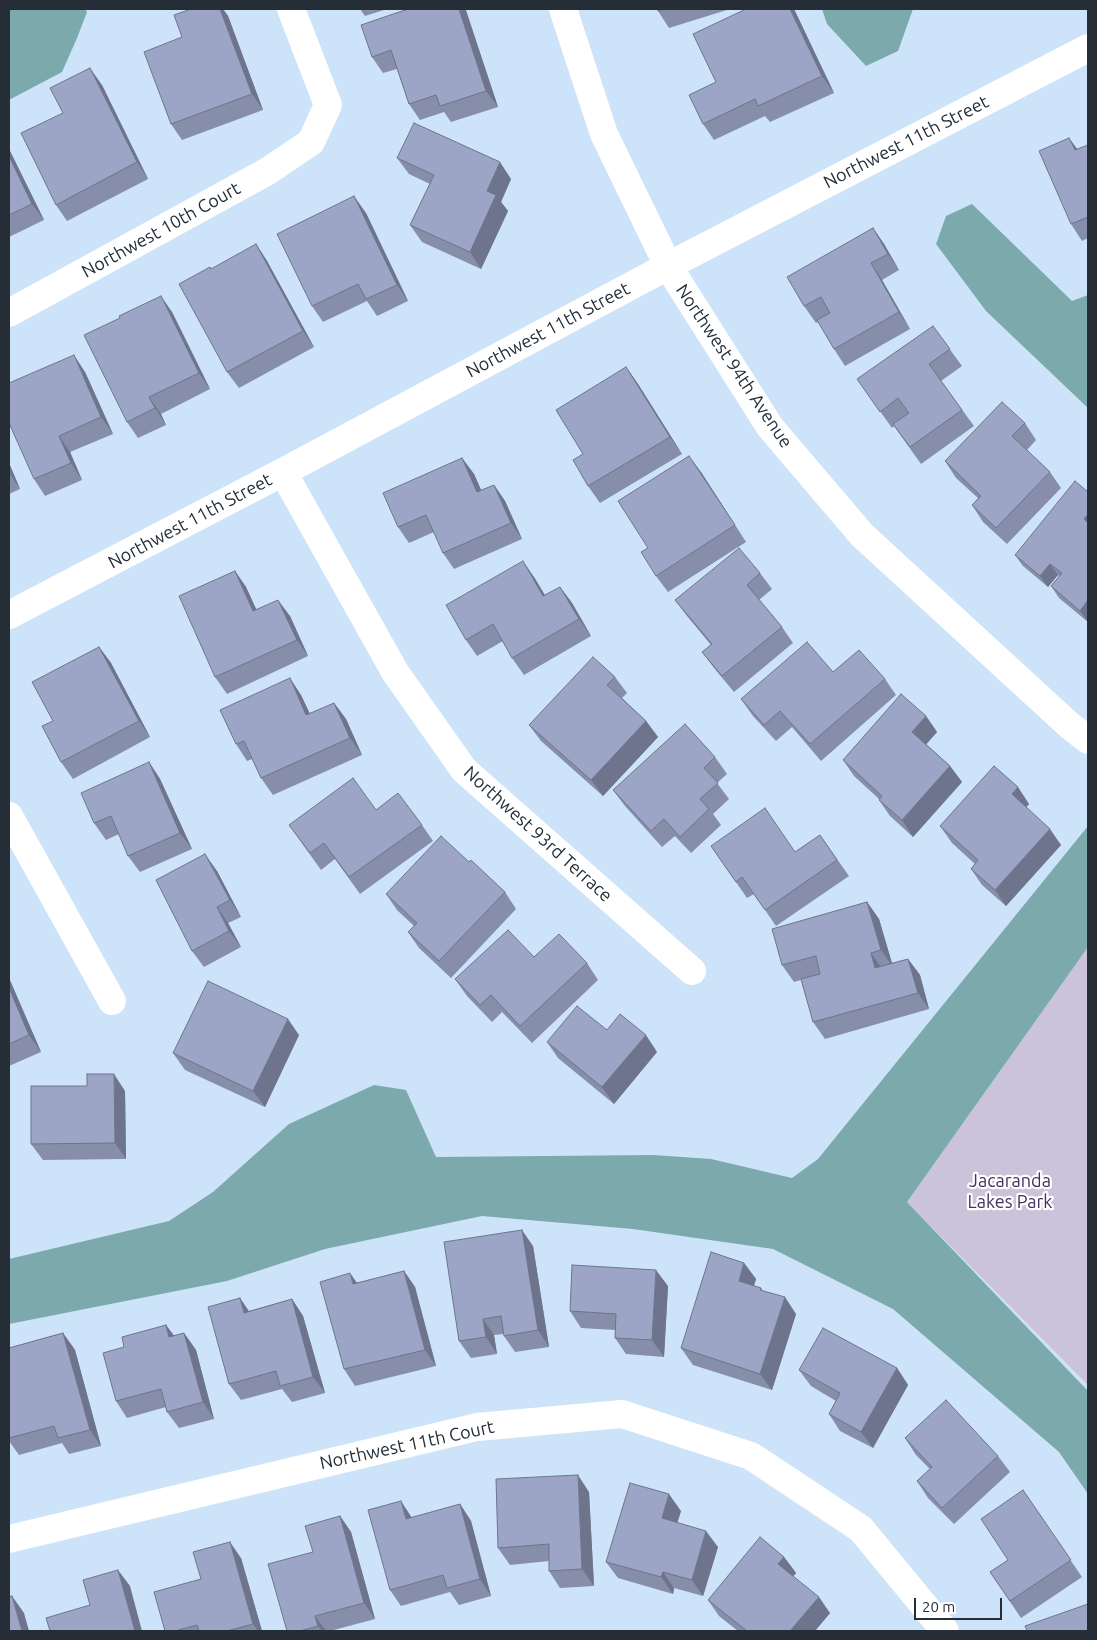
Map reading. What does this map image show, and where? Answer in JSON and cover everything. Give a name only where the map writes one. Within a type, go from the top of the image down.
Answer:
[{"type":"street","name":"Northwest 10th Court","points":[[9,313],[268,171],[311,142],[328,104],[291,9]]},
{"type":"street","name":"Northwest 94th Avenue","points":[[562,9],[604,134],[668,266],[770,427],[862,535],[1088,740]]},
{"type":"street","name":"Northwest 11th Street","points":[[9,615],[283,472],[668,266],[1088,48]]},
{"type":"street","name":"Northwest 93rd Terrace","points":[[283,472],[395,672],[464,770],[692,971]]},
{"type":"street","points":[[9,816],[112,1001]]},
{"type":"street","name":"Northwest 11th Court","points":[[9,1539],[477,1426],[622,1414],[751,1456],[861,1529],[946,1631]]},
{"type":"green space","name":"Jacaranda Lakes Park","points":[[1088,947],[1088,1385],[907,1202]]},
{"type":"shaded area","points":[[9,9],[85,9],[87,12],[62,72],[9,100]]},
{"type":"shaded area","points":[[822,9],[913,9],[898,51],[866,66],[827,24]]},
{"type":"shaded area","points":[[972,204],[1072,301],[1088,295],[1088,408],[986,311],[936,244],[946,216]]},
{"type":"shaded area","points":[[1088,826],[1088,947],[907,1202],[1088,1391],[1088,1494],[1059,1452],[893,1309],[773,1249],[633,1229],[482,1216],[325,1249],[227,1281],[9,1324],[9,1259],[169,1221],[213,1192],[289,1124],[374,1085],[406,1090],[436,1157],[653,1155],[711,1159],[792,1178],[818,1159]]},
{"type":"building","points":[[191,9],[220,9],[252,94],[171,124],[144,52],[182,37],[174,15]]},
{"type":"building","points":[[408,9],[459,9],[486,91],[440,106],[436,95],[409,104],[391,50],[372,57],[361,25]]},
{"type":"building","points":[[746,9],[790,9],[822,76],[758,106],[755,99],[703,124],[689,95],[716,82],[693,34]]},
{"type":"building","points":[[90,68],[137,162],[56,205],[21,133],[63,113],[50,88]]},
{"type":"building","points":[[414,123],[500,162],[487,191],[496,195],[470,252],[410,225],[434,175],[397,158]]},
{"type":"building","points":[[1069,138],[1075,150],[1088,145],[1088,217],[1071,224],[1039,151]]},
{"type":"building","points":[[9,156],[32,204],[9,215]]},
{"type":"building","points":[[354,196],[397,285],[366,299],[358,284],[312,306],[277,234]]},
{"type":"building","points":[[873,228],[888,254],[871,263],[899,312],[834,349],[817,320],[830,313],[821,297],[804,306],[787,277]]},
{"type":"building","points":[[256,244],[303,331],[227,372],[179,284]]},
{"type":"building","points":[[161,296],[199,373],[149,397],[155,408],[127,422],[84,335]]},
{"type":"building","points":[[933,326],[950,349],[929,364],[962,410],[910,447],[893,424],[909,413],[898,398],[880,412],[857,379]]},
{"type":"building","points":[[74,355],[101,417],[59,436],[71,463],[34,479],[9,423],[9,383]]},
{"type":"building","points":[[626,367],[670,437],[588,486],[573,460],[583,454],[556,410]]},
{"type":"building","points":[[1002,402],[1025,423],[1012,436],[1050,472],[996,528],[972,505],[981,496],[945,461]]},
{"type":"building","points":[[689,456],[735,525],[656,576],[641,552],[648,548],[618,501]]},
{"type":"building","points":[[462,458],[477,492],[494,485],[511,523],[443,553],[426,515],[398,527],[383,493]]},
{"type":"building","points":[[1075,481],[1088,492],[1088,514],[1084,519],[1088,523],[1088,600],[1080,611],[1051,586],[1062,573],[1050,564],[1040,576],[1015,555]]},
{"type":"building","points":[[739,548],[760,573],[747,585],[782,627],[722,676],[702,652],[712,644],[675,600]]},
{"type":"building","points":[[523,561],[543,596],[560,587],[579,619],[512,658],[493,624],[466,640],[446,605]]},
{"type":"building","points":[[235,571],[253,611],[278,600],[297,640],[215,677],[179,596]]},
{"type":"building","points":[[807,642],[833,672],[859,650],[885,679],[810,744],[780,711],[764,725],[741,699]]},
{"type":"building","points":[[99,647],[139,721],[61,762],[42,726],[53,721],[32,682]]},
{"type":"building","points":[[593,657],[615,677],[607,685],[646,721],[591,780],[529,725]]},
{"type":"building","points":[[290,678],[306,715],[334,703],[350,738],[261,778],[244,741],[236,744],[220,710]]},
{"type":"building","points":[[901,694],[926,716],[912,732],[950,766],[902,820],[879,800],[882,796],[843,760]]},
{"type":"building","points":[[685,724],[715,757],[704,768],[718,783],[700,799],[709,809],[680,837],[664,819],[651,831],[613,790]]},
{"type":"building","points":[[149,762],[180,833],[128,856],[111,816],[94,823],[81,793]]},
{"type":"building","points":[[994,766],[1018,787],[1012,794],[1050,829],[995,890],[971,869],[978,860],[940,826]]},
{"type":"building","points":[[353,778],[376,810],[398,793],[422,825],[349,877],[324,843],[310,853],[289,825]]},
{"type":"building","points":[[765,808],[795,852],[820,835],[837,860],[765,910],[742,877],[736,882],[711,846]]},
{"type":"building","points":[[441,836],[469,862],[471,860],[505,892],[439,961],[408,932],[417,923],[386,894]]},
{"type":"building","points":[[205,854],[230,900],[217,907],[229,931],[192,951],[156,880]]},
{"type":"building","points":[[867,902],[881,950],[871,953],[875,968],[908,959],[918,993],[813,1022],[801,979],[820,974],[816,956],[782,965],[772,929]]},
{"type":"building","points":[[508,930],[534,957],[559,934],[587,963],[520,1026],[491,995],[480,1005],[455,979]]},
{"type":"building","points":[[208,981],[288,1019],[253,1091],[173,1053]]},
{"type":"building","points":[[9,988],[29,1035],[9,1044]]},
{"type":"building","points":[[577,1006],[607,1030],[620,1014],[646,1035],[602,1087],[547,1042]]},
{"type":"building","points":[[87,1074],[114,1074],[115,1143],[31,1144],[31,1086],[87,1086]]},
{"type":"building","points":[[522,1230],[538,1330],[504,1336],[501,1316],[483,1319],[486,1337],[459,1341],[444,1242]]},
{"type":"building","points":[[711,1252],[744,1263],[739,1281],[761,1288],[760,1290],[785,1297],[760,1374],[681,1348]]},
{"type":"building","points":[[572,1265],[656,1270],[652,1340],[615,1338],[616,1314],[570,1311]]},
{"type":"building","points":[[404,1271],[425,1350],[344,1369],[320,1282],[350,1273],[353,1284]]},
{"type":"building","points":[[240,1298],[244,1313],[292,1299],[313,1377],[280,1386],[276,1371],[229,1384],[208,1307]]},
{"type":"building","points":[[166,1325],[169,1337],[184,1333],[203,1402],[167,1412],[161,1389],[116,1401],[103,1353],[124,1347],[122,1337]]},
{"type":"building","points":[[823,1328],[897,1368],[861,1432],[829,1414],[840,1393],[799,1370]]},
{"type":"building","points":[[63,1333],[90,1430],[58,1438],[54,1426],[9,1438],[9,1348]]},
{"type":"building","points":[[946,1400],[998,1456],[942,1508],[917,1481],[932,1467],[905,1438]]},
{"type":"building","points":[[578,1475],[582,1569],[549,1571],[549,1544],[498,1548],[496,1479]]},
{"type":"building","points":[[630,1483],[669,1494],[662,1518],[706,1531],[692,1580],[663,1572],[661,1577],[606,1562]]},
{"type":"building","points":[[1023,1490],[1071,1560],[1010,1601],[990,1572],[1008,1560],[981,1519]]},
{"type":"building","points":[[401,1501],[406,1519],[460,1504],[480,1579],[447,1588],[443,1575],[390,1590],[368,1510]]},
{"type":"building","points":[[340,1516],[364,1603],[315,1616],[318,1626],[300,1631],[287,1631],[268,1564],[313,1552],[305,1526]]},
{"type":"building","points":[[760,1537],[784,1557],[778,1564],[819,1597],[790,1631],[747,1631],[708,1600]]},
{"type":"building","points":[[230,1542],[253,1624],[227,1631],[199,1631],[197,1625],[175,1631],[165,1631],[154,1592],[201,1579],[193,1552]]},
{"type":"building","points":[[118,1570],[135,1631],[50,1631],[46,1618],[90,1605],[83,1580]]},
{"type":"building","points":[[12,1596],[22,1631],[9,1631],[9,1597]]},
{"type":"building","points":[[1088,1604],[1088,1631],[1027,1631],[1025,1626]]}]
